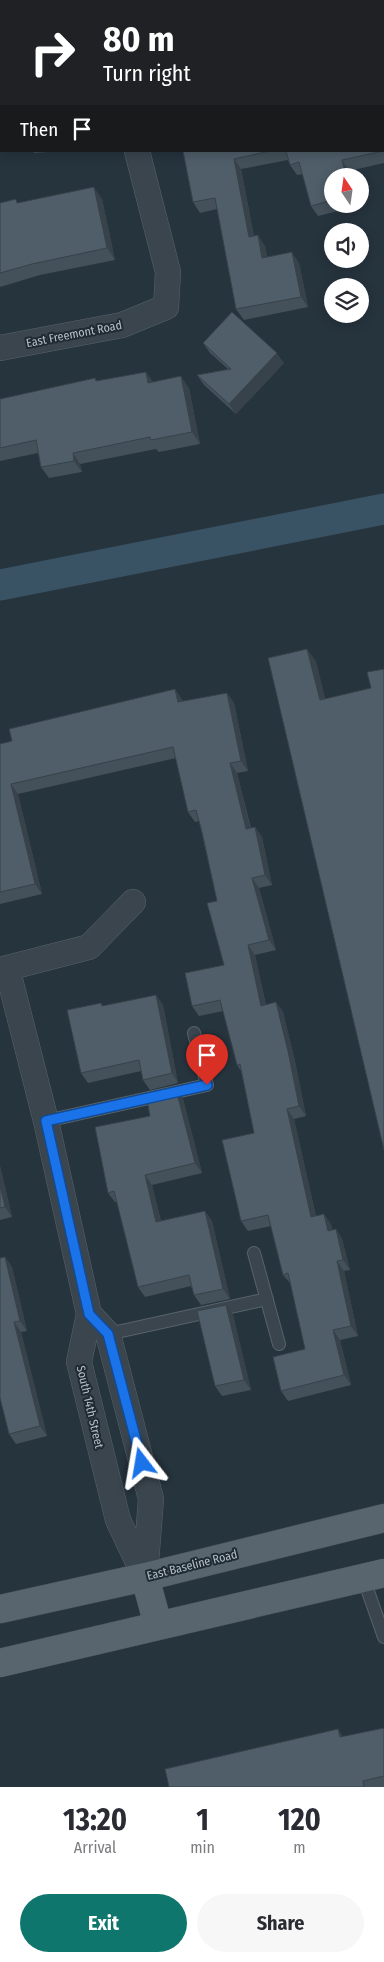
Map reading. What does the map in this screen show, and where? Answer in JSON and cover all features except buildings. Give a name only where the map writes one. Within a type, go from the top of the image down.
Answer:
[{"type":"main road","name":"East Baseline Road","points":[[0,1610],[145,1577],[384,1518]]},
{"type":"main road","points":[[0,1663],[374,1575]]},
{"type":"main road","points":[[145,1577],[158,1626]]},
{"type":"street","name":"East Freemont Road","points":[[0,348],[122,325],[166,307],[168,272],[137,152]]},
{"type":"street","points":[[4,969],[89,947],[133,902]]},
{"type":"street","name":"South 14th Street","points":[[4,969],[46,1121],[89,1314],[79,1362],[92,1419],[118,1520],[145,1577]]},
{"type":"street","points":[[89,1314],[108,1334],[152,1504],[145,1577]]},
{"type":"street","points":[[92,1419],[129,1410]]},
{"type":"lane","points":[[46,1121],[207,1085],[194,1033]]},
{"type":"lane","points":[[254,1253],[279,1344]]},
{"type":"lane","points":[[108,1334],[267,1299]]},
{"type":"lane","points":[[374,1575],[384,1637]]},
{"type":"waterway","points":[[0,585],[384,509]]},
{"type":"route","points":[[142,1463],[108,1334],[89,1314],[46,1121],[207,1085]]}]
